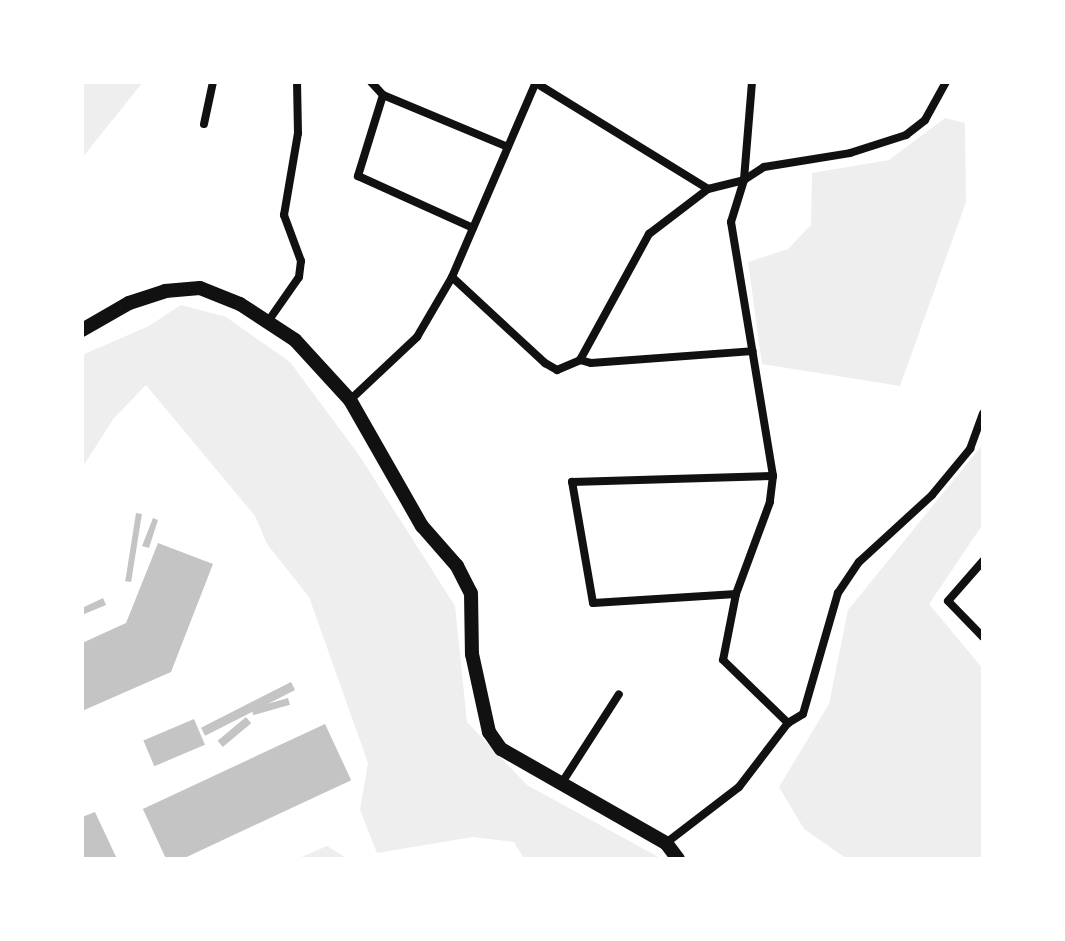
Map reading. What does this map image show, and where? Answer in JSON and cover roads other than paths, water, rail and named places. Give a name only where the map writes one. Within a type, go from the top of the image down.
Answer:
[{"type":"street","points":[[204,124],[213,82]]},
{"type":"street","points":[[269,320],[299,277],[301,261],[284,215],[298,133],[297,82]]},
{"type":"street","points":[[371,82],[383,95],[508,147]]},
{"type":"street","points":[[350,400],[417,337],[452,277],[536,82],[708,189]]},
{"type":"street","points":[[751,82],[744,180],[731,222],[773,476],[770,502],[736,594],[723,660],[788,723]]},
{"type":"street","points":[[452,277],[545,363],[557,370],[580,360],[649,234],[708,189],[744,180],[764,167],[850,153],[906,135],[925,120],[946,82]]},
{"type":"street","points":[[383,95],[358,176],[473,228]]},
{"type":"street","points":[[82,330],[129,303],[165,291],[200,288],[269,320],[350,400],[422,526],[457,566],[471,593],[472,654],[489,732],[508,754],[563,781],[666,843],[678,859]]},
{"type":"street","points":[[580,360],[591,363],[753,351]]},
{"type":"street","points":[[666,843],[739,787],[788,723],[803,714],[838,593],[859,562],[932,495],[970,449],[983,413]]},
{"type":"street","points":[[736,594],[593,603],[572,482],[773,476]]},
{"type":"street","points":[[983,561],[948,601],[983,637]]},
{"type":"street","points":[[563,781],[619,694]]}]
